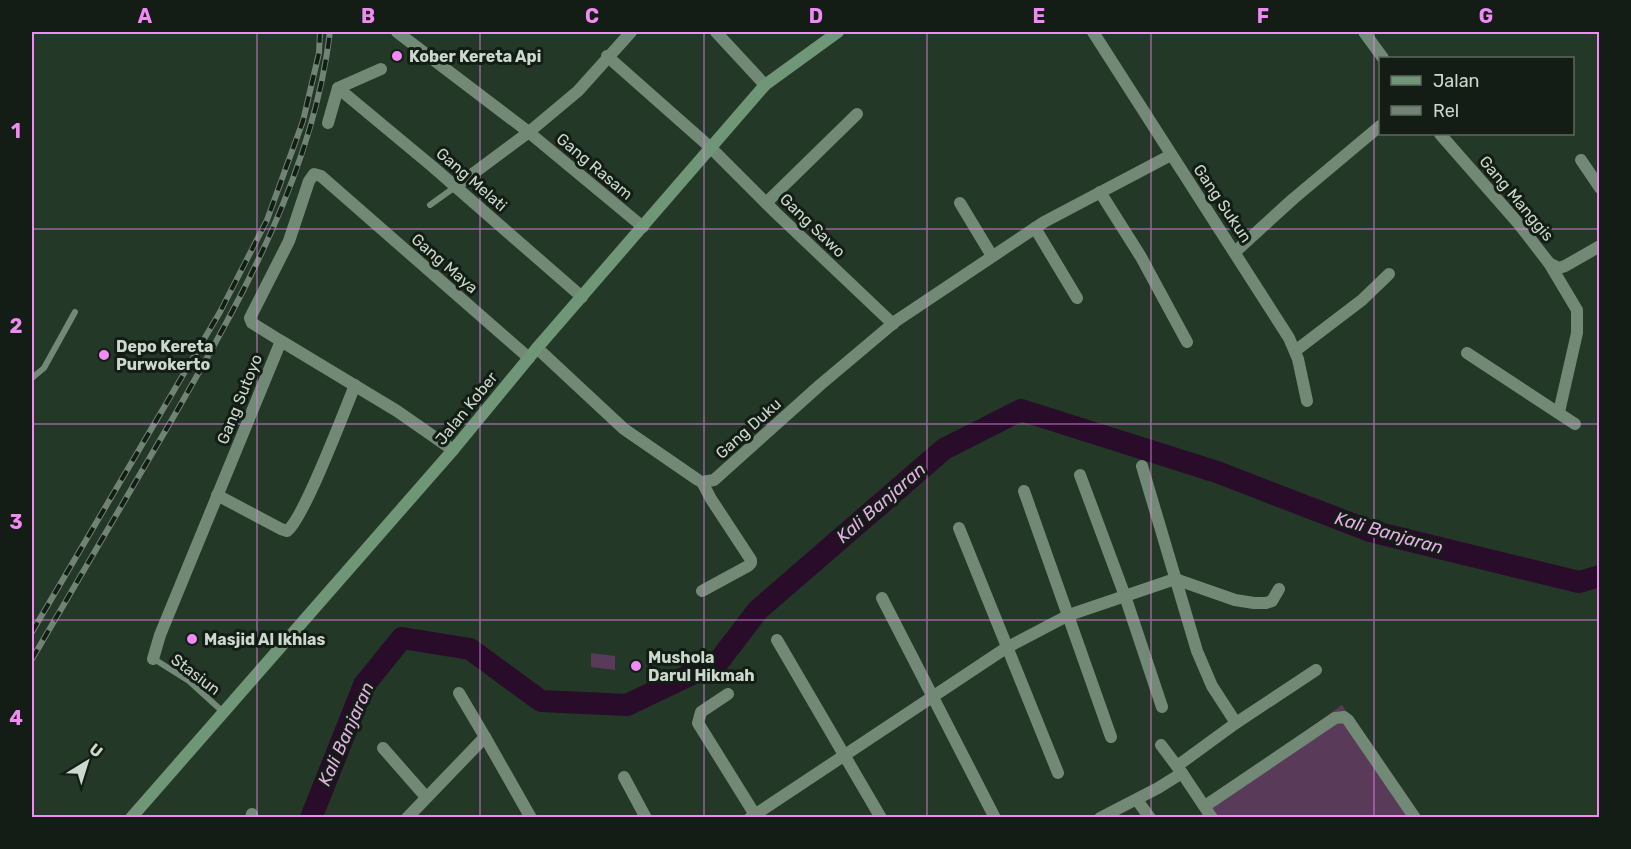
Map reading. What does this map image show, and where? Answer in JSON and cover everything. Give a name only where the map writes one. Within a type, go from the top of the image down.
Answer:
[{"type":"street","points":[[455,187],[525,130],[578,91],[607,56],[631,32]]},
{"type":"street","points":[[716,32],[765,85]]},
{"type":"street","name":"Jalan Kober","points":[[131,818],[222,711],[453,450],[533,353],[765,85],[837,32]]},
{"type":"street","name":"Gang Sukun","points":[[1093,32],[1171,155],[1236,251],[1284,329],[1295,351],[1307,401]]},
{"type":"street","points":[[1364,32],[1382,57]]},
{"type":"street","name":"Gang Rasam","points":[[402,33],[525,130],[642,227]]},
{"type":"street","name":"Gang Sawo","points":[[607,56],[711,148],[893,324]]},
{"type":"street","points":[[328,123],[338,88],[381,69]]},
{"type":"street","name":"Gang Melati","points":[[338,88],[582,297]]},
{"type":"street","points":[[766,203],[857,114]]},
{"type":"street","points":[[1236,251],[1293,199],[1379,127]]},
{"type":"street","name":"Gang Manggis","points":[[1441,135],[1547,260],[1577,310],[1577,333],[1559,412]]},
{"type":"street","name":"Gang Duku","points":[[702,482],[714,480],[726,471],[820,385],[893,324],[1035,228],[1171,155]]},
{"type":"street","points":[[1581,160],[1599,188]]},
{"type":"street","name":"Gang Maya","points":[[281,341],[252,323],[250,318],[289,241],[309,181],[314,174],[321,176],[533,353]]},
{"type":"street","points":[[1100,192],[1141,257],[1187,342]]},
{"type":"street","points":[[960,203],[992,256]]},
{"type":"street","points":[[1035,228],[1077,298]]},
{"type":"street","points":[[1547,260],[1559,268],[1599,246]]},
{"type":"street","points":[[1295,351],[1362,300],[1389,274]]},
{"type":"street","name":"Gang Sutoyo","points":[[153,659],[160,635],[281,341],[398,411],[453,450]]},
{"type":"street","points":[[533,353],[624,429],[688,475],[702,482],[750,556],[751,563],[702,591]]},
{"type":"street","points":[[1467,353],[1575,424]]},
{"type":"street","points":[[217,495],[288,531],[293,527],[309,495],[355,385]]},
{"type":"street","points":[[1142,466],[1197,651],[1212,686],[1236,723]]},
{"type":"street","points":[[1080,475],[1125,596],[1162,707]]},
{"type":"street","points":[[1024,491],[1112,737]]},
{"type":"street","points":[[959,528],[1058,773]]},
{"type":"street","points":[[728,694],[701,712],[698,723],[754,816],[1006,648],[1069,615],[1175,579],[1235,600],[1254,603],[1272,601],[1279,589]]},
{"type":"street","points":[[882,598],[995,818]]},
{"type":"street","points":[[777,640],[881,818]]},
{"type":"street","points":[[1100,818],[1137,800],[1180,769],[1236,723],[1316,670]]},
{"type":"street","points":[[459,693],[531,818]]},
{"type":"street","points":[[1204,806],[1335,718],[1344,717],[1415,818]]},
{"type":"street","points":[[407,818],[484,737]]},
{"type":"street","points":[[1161,745],[1180,769],[1212,818]]},
{"type":"street","points":[[383,748],[426,797]]},
{"type":"street","points":[[624,777],[646,818]]},
{"type":"street","points":[[1137,800],[1150,818]]},
{"type":"lane","points":[[430,205],[455,187]]},
{"type":"lane","points":[[32,378],[44,368],[75,312]]},
{"type":"lane","name":"Stasiun","points":[[153,659],[189,681],[222,711]]},
{"type":"shaded area","points":[[591,653],[615,656],[615,670],[591,667]]},
{"type":"shaded area","points":[[1342,705],[1421,817],[1214,817],[1202,801]]},
{"type":"waterway","name":"Kali Banjaran","points":[[311,818],[364,685],[402,638],[470,649],[541,701],[627,705],[719,661],[758,610],[944,449],[1021,410],[1217,472],[1370,531],[1579,582],[1600,576]]},
{"type":"railway","points":[[32,632],[220,312],[267,220],[303,121],[319,53],[320,32]]},
{"type":"railway","points":[[32,659],[174,416],[225,325],[272,231],[308,134],[321,83],[330,32]]},
{"type":"place","name":"Kober Kereta Api","points":[[397,56]]},
{"type":"place","name":"Depo Kereta Purwokerto","points":[[104,355]]},
{"type":"place","name":"Masjid Al Ikhlas","points":[[192,639]]},
{"type":"place","name":"Mushola Darul Hikmah","points":[[636,666]]}]
